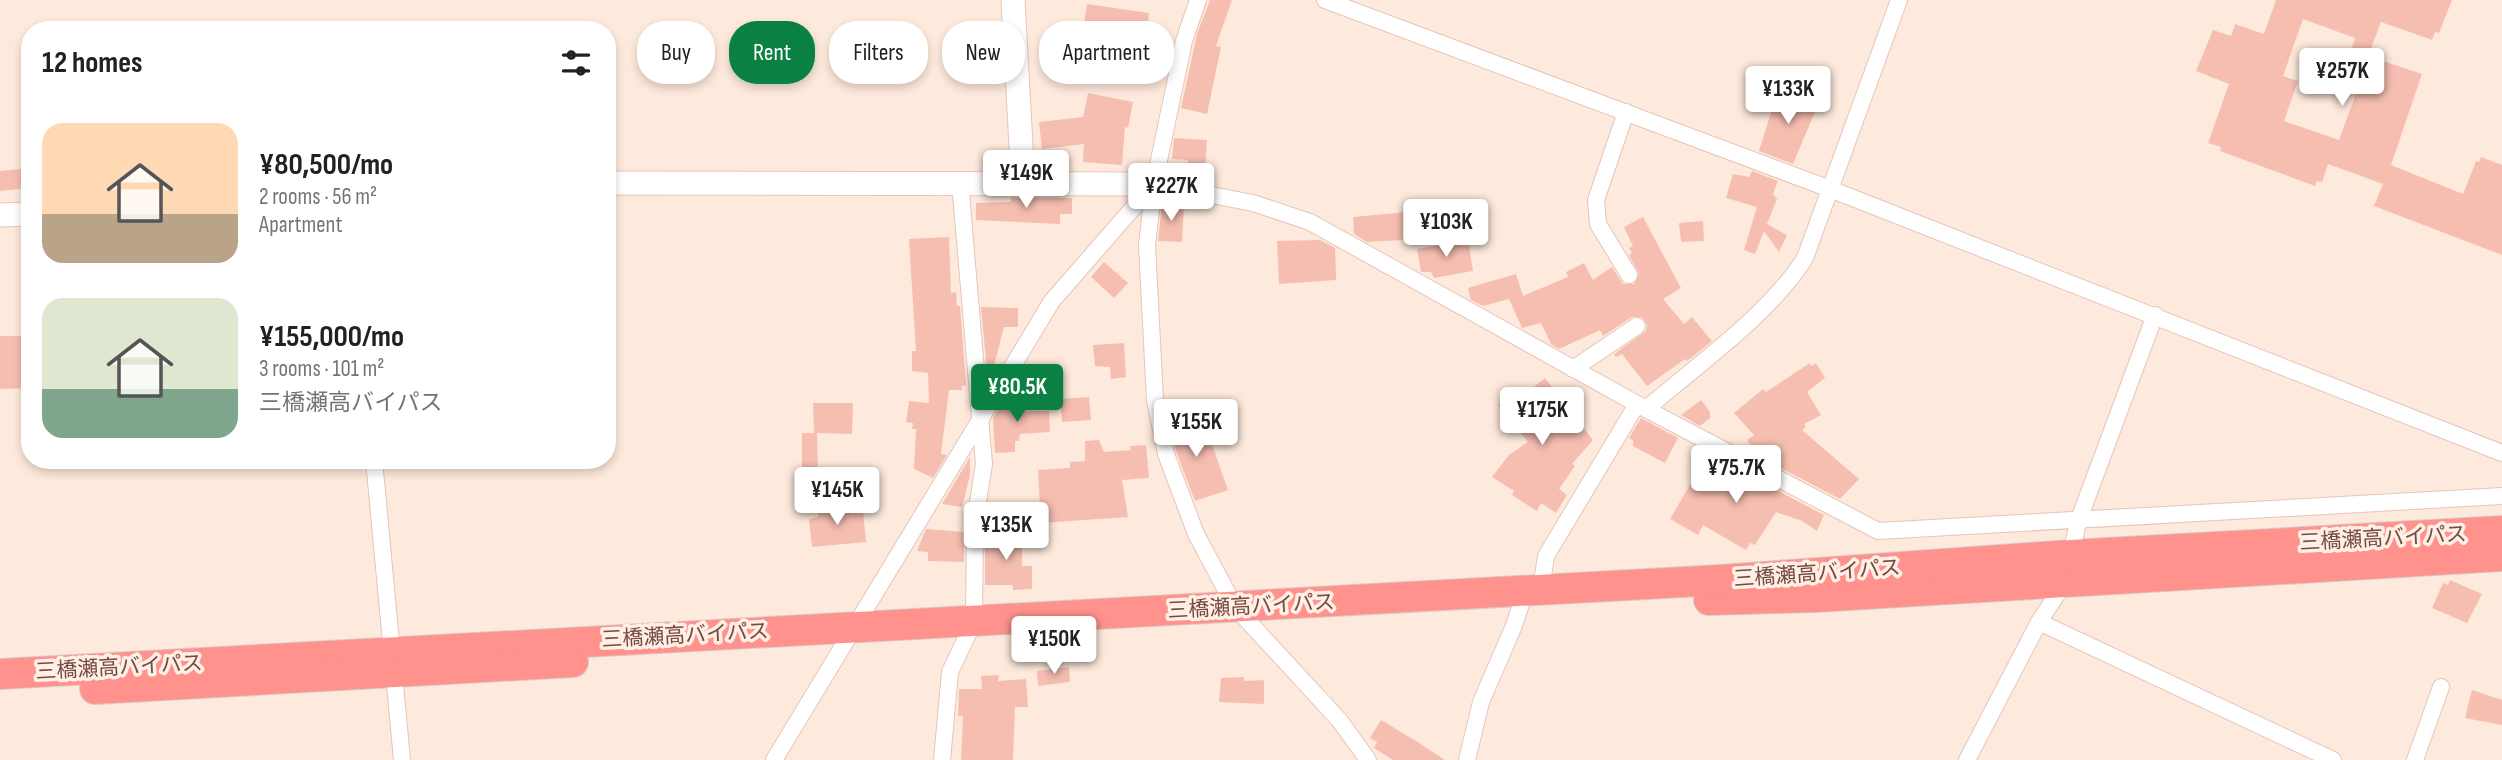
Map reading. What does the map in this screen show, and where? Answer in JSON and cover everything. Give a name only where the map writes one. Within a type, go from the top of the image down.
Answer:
[{"type":"highway","name":"三橋瀬高バイパス","points":[[0,694],[394,662],[1243,616],[1528,597],[1816,597],[2068,568],[2502,531]]},
{"type":"highway","name":"三橋瀬高バイパス","points":[[2068,568],[2502,556]]},
{"type":"highway","name":"三橋瀬高バイパス","points":[[0,674],[394,662]]},
{"type":"street","points":[[1013,0],[1023,182]]},
{"type":"street","points":[[1198,0],[1184,41],[1154,184],[1147,245],[1155,400],[1166,454],[1196,534],[1243,616],[1340,721],[1368,760]]},
{"type":"street","points":[[1325,0],[1830,189],[2502,453]]},
{"type":"street","points":[[1467,760],[1481,702],[1546,556],[1642,407],[1790,282],[1805,258],[1899,0]]},
{"type":"street","points":[[1626,112],[1596,200],[1598,224],[1629,275]]},
{"type":"street","points":[[942,760],[950,672],[970,629],[975,520],[984,464],[960,182]]},
{"type":"street","points":[[616,183],[1154,184],[1253,203],[1310,222],[1642,407],[1878,531],[2078,522],[2502,496]]},
{"type":"street","points":[[774,760],[1052,301],[1154,184]]},
{"type":"street","points":[[0,215],[21,214]]},
{"type":"street","points":[[1967,760],[2068,568],[2078,522],[2155,316]]},
{"type":"street","points":[[1573,369],[1637,326]]},
{"type":"street","points":[[375,469],[401,760]]},
{"type":"street","points":[[2039,622],[2333,760]]},
{"type":"street","points":[[2414,760],[2441,687]]},
{"type":"building","points":[[1210,0],[1232,0],[1216,46],[1221,47],[1207,114],[1181,108],[1197,34]]},
{"type":"building","points":[[2276,0],[2452,0],[2439,33],[2435,32],[2432,40],[2381,22],[2368,56],[2422,74],[2391,165],[2463,194],[2476,161],[2479,162],[2481,157],[2502,165],[2502,255],[2374,206],[2383,184],[2328,164],[2322,182],[2317,181],[2315,186],[2220,151],[2221,147],[2208,143],[2229,84],[2196,71],[2213,30],[2231,36],[2235,24],[2264,34]],"holes":[[[2303,19],[2355,38],[2344,71],[2362,77],[2339,140],[2284,121],[2298,81],[2283,76]]]},
{"type":"building","points":[[1087,4],[1149,13],[1148,21],[1084,21]]},
{"type":"building","points":[[1787,90],[1819,102],[1793,164],[1759,151],[1777,93],[1785,96]]},
{"type":"building","points":[[1088,93],[1133,102],[1128,128],[1125,127],[1122,165],[1083,162],[1084,144],[1042,149],[1039,122],[1083,117]]},
{"type":"building","points":[[1174,138],[1207,140],[1204,183],[1187,180],[1188,160],[1172,159]]},
{"type":"building","points":[[21,169],[21,189],[0,191],[0,171]]},
{"type":"building","points":[[1752,171],[1778,181],[1773,194],[1777,199],[1767,224],[1787,235],[1779,252],[1764,231],[1755,254],[1744,250],[1757,207],[1726,198],[1733,174],[1749,177]]},
{"type":"building","points":[[1011,198],[1072,198],[1072,214],[1060,214],[1060,224],[976,220],[976,203],[1011,202]]},
{"type":"building","points":[[1162,204],[1184,206],[1182,242],[1158,241]]},
{"type":"building","points":[[1419,211],[1420,239],[1367,242],[1354,234],[1353,217]]},
{"type":"building","points":[[1643,217],[1681,288],[1663,299],[1684,324],[1692,317],[1712,341],[1687,361],[1685,359],[1647,386],[1622,354],[1616,357],[1614,354],[1646,331],[1647,325],[1642,317],[1632,317],[1603,336],[1600,330],[1559,349],[1551,344],[1541,323],[1522,328],[1509,299],[1483,306],[1471,300],[1468,288],[1516,274],[1523,296],[1568,277],[1566,272],[1584,263],[1593,280],[1612,267],[1623,284],[1634,284],[1639,274],[1629,255],[1632,253],[1629,248],[1633,246],[1624,227]]},
{"type":"building","points":[[1703,221],[1704,241],[1681,242],[1679,223]]},
{"type":"building","points":[[949,237],[951,293],[956,292],[957,306],[960,306],[966,385],[962,386],[962,390],[949,390],[941,454],[947,455],[933,478],[914,469],[916,429],[912,429],[913,423],[906,422],[909,401],[929,403],[928,373],[912,371],[912,351],[916,351],[909,239]]},
{"type":"building","points":[[1320,240],[1335,248],[1336,280],[1279,284],[1277,241]]},
{"type":"building","points":[[1468,240],[1473,271],[1434,278],[1431,272],[1421,272],[1417,249]]},
{"type":"building","points":[[1104,262],[1128,283],[1114,298],[1091,277]]},
{"type":"building","points":[[981,307],[1018,308],[1018,327],[1004,327],[992,373],[987,371]]},
{"type":"building","points":[[0,336],[21,336],[21,388],[0,389]]},
{"type":"building","points":[[1124,343],[1126,377],[1111,379],[1110,367],[1095,366],[1093,345]]},
{"type":"building","points":[[1810,363],[1811,366],[1816,363],[1825,378],[1807,392],[1821,415],[1804,424],[1806,427],[1802,430],[1859,479],[1840,499],[1760,457],[1747,440],[1754,435],[1734,413],[1763,389],[1766,392]]},
{"type":"building","points":[[1545,378],[1593,440],[1572,464],[1575,466],[1559,489],[1567,495],[1556,513],[1541,503],[1537,511],[1512,495],[1514,491],[1492,477],[1509,455],[1528,442],[1498,405],[1519,389],[1524,395]]},
{"type":"building","points":[[1022,394],[1023,411],[1049,411],[1050,432],[1020,434],[1019,441],[1015,441],[1015,452],[995,453],[993,419],[998,410],[1004,409],[1008,395]]},
{"type":"building","points":[[1089,397],[1091,420],[1062,422],[1060,399]]},
{"type":"building","points":[[1701,400],[1710,412],[1710,418],[1700,426],[1681,415]]},
{"type":"building","points":[[813,403],[853,403],[852,434],[817,433],[818,470],[802,470],[802,433],[814,433]]},
{"type":"building","points":[[1184,406],[1195,448],[1211,442],[1228,490],[1195,501],[1176,451],[1168,410]]},
{"type":"building","points":[[1641,418],[1678,438],[1665,463],[1633,446],[1633,440],[1629,438]]},
{"type":"building","points":[[1099,440],[1104,452],[1131,450],[1130,446],[1146,445],[1149,478],[1122,480],[1128,517],[1041,523],[1038,470],[1070,468],[1070,462],[1085,461],[1085,441]]},
{"type":"building","points":[[1708,454],[1824,515],[1817,531],[1802,521],[1776,512],[1755,545],[1750,543],[1746,550],[1703,525],[1698,535],[1670,519]]},
{"type":"building","points":[[970,457],[970,475],[962,507],[942,504]]},
{"type":"building","points":[[838,501],[839,513],[863,511],[866,542],[812,547],[809,519],[818,517],[818,504]]},
{"type":"building","points":[[926,529],[964,532],[964,562],[928,561],[928,552],[917,551]]},
{"type":"building","points":[[985,533],[1022,535],[1022,566],[1032,566],[1032,589],[1013,590],[1013,585],[985,585]]},
{"type":"building","points":[[2450,580],[2482,594],[2467,623],[2432,608],[2443,583],[2448,585]]},
{"type":"building","points":[[1069,667],[1070,682],[1038,686],[1037,671]]},
{"type":"building","points":[[999,675],[998,681],[1026,679],[1028,707],[1015,707],[1013,760],[961,760],[963,716],[958,716],[959,689],[982,689],[981,676]]},
{"type":"building","points":[[1244,677],[1244,681],[1264,680],[1264,704],[1219,702],[1221,678]]},
{"type":"building","points":[[2472,690],[2502,700],[2502,725],[2465,718]]},
{"type":"building","points":[[1381,720],[1445,760],[1393,760],[1374,748],[1377,742],[1370,738]]}]
